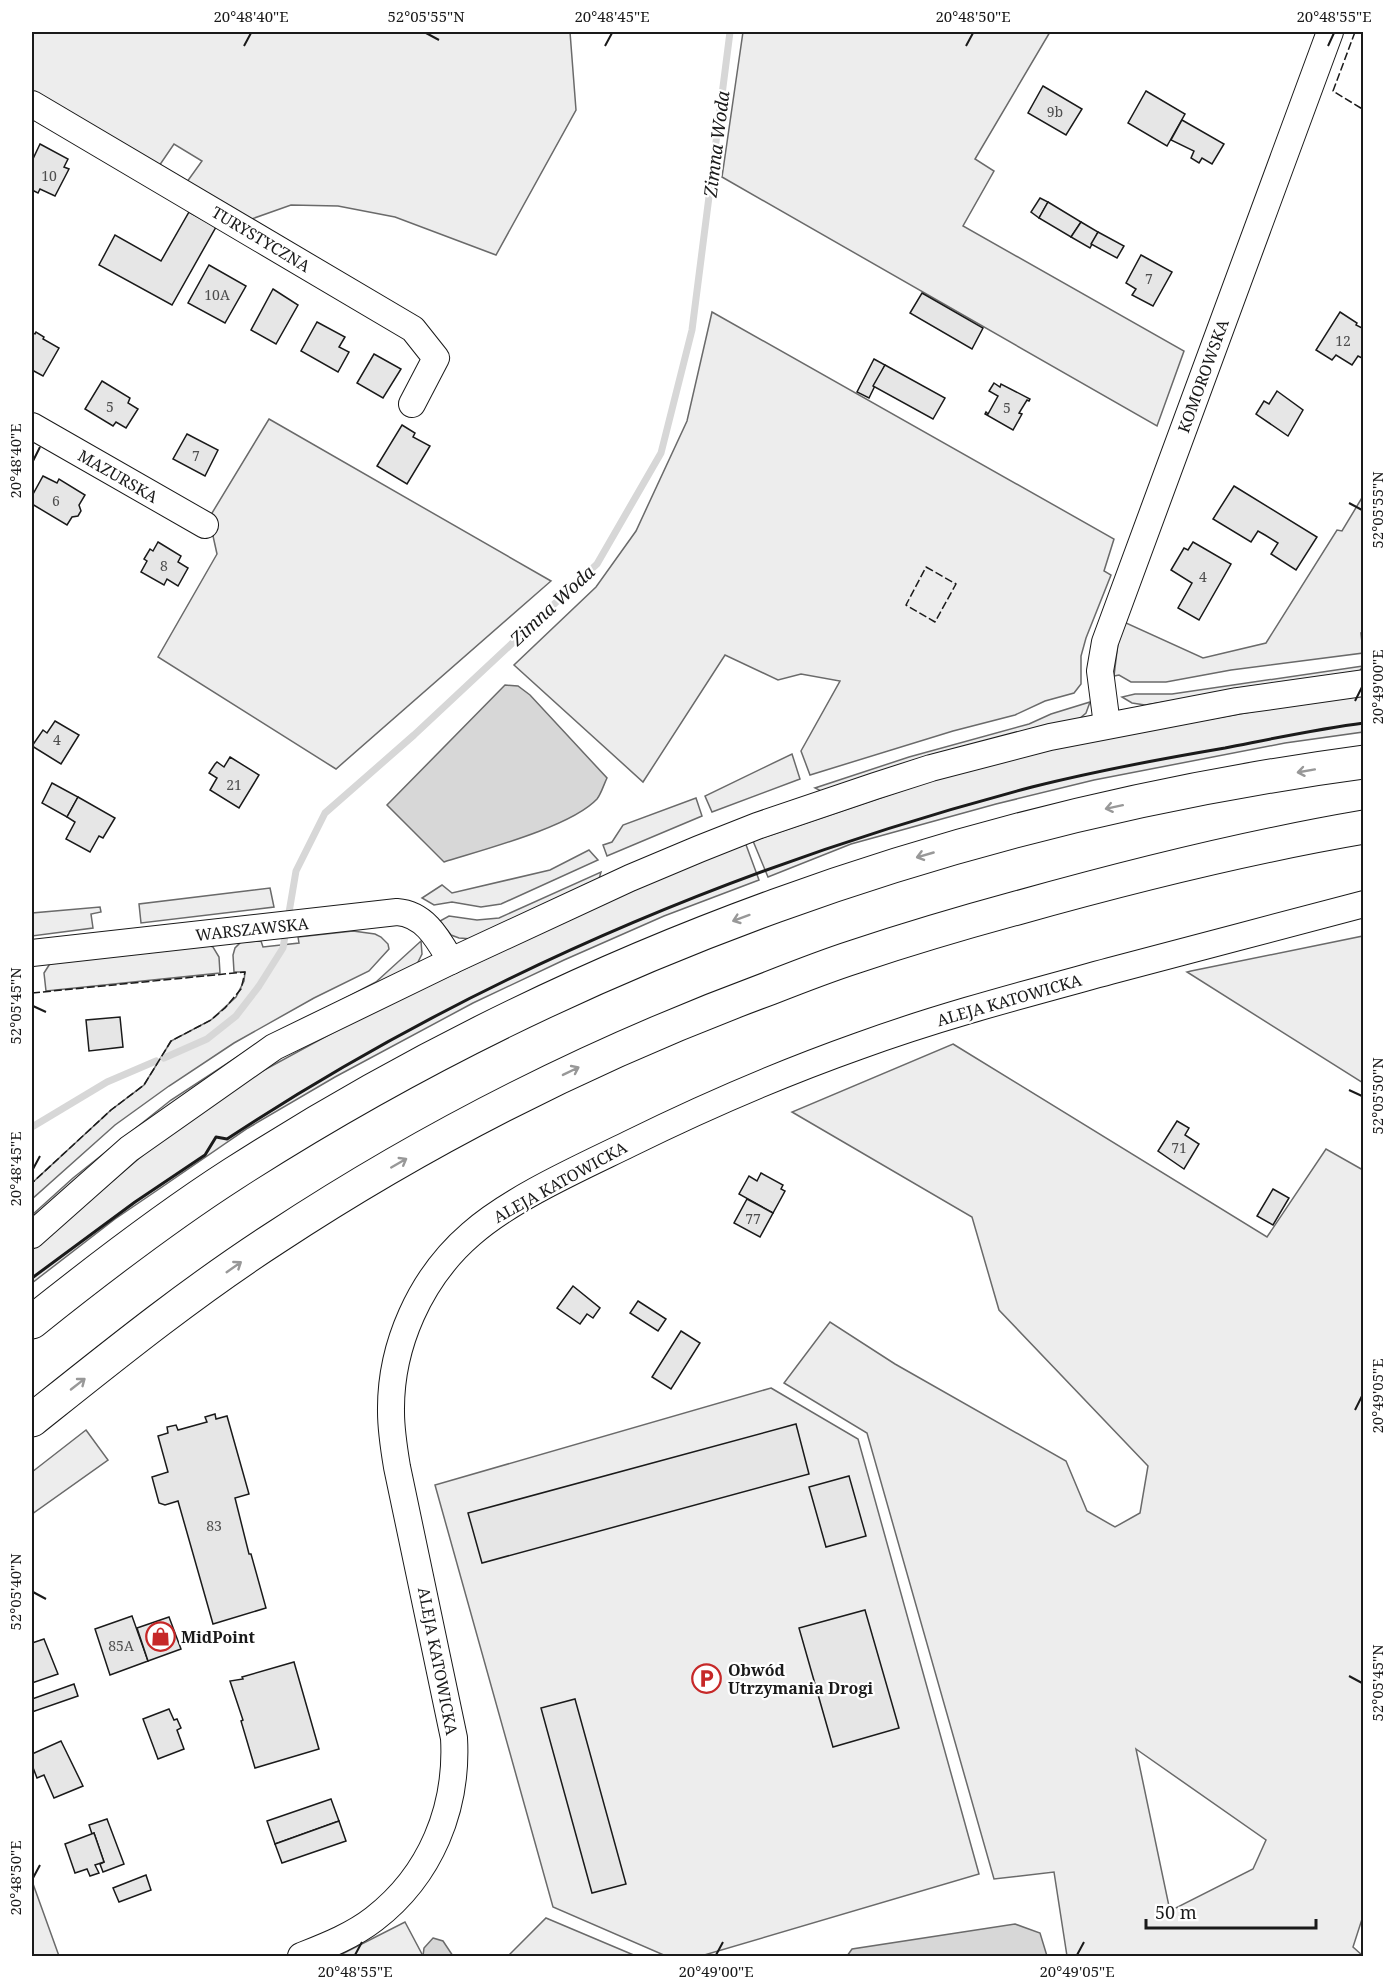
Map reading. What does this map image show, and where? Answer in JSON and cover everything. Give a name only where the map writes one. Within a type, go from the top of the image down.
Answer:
[{"type":"highway","points":[[32,1322],[163,1222],[230,1175],[316,1122],[481,1031],[550,998],[709,929],[838,882],[1044,822],[1191,791],[1364,762]]},
{"type":"highway","points":[[32,1420],[200,1290],[314,1213],[432,1143],[508,1102],[658,1032],[851,958],[954,926],[1065,894],[1205,859],[1364,827]]},
{"type":"street","name":"KOMOROWSKA","points":[[1107,724],[1100,671],[1105,642],[1330,32]]},
{"type":"street","name":"TURYSTYCZNA","points":[[32,104],[412,328],[436,358],[412,404]]},
{"type":"street","name":"MAZURSKA","points":[[32,426],[205,525]]},
{"type":"street","points":[[32,1235],[129,1149],[274,1047],[630,878],[767,823],[932,768],[1107,724],[1237,700],[1364,683]]},
{"type":"street","name":"ALEJA KATOWICKA","points":[[301,1956],[351,1934],[374,1919],[393,1902],[426,1860],[438,1838],[447,1812],[453,1785],[454,1738],[397,1467],[390,1411],[396,1359],[409,1319],[435,1275],[470,1234],[533,1194],[676,1121],[767,1081],[859,1046],[1027,993],[1364,904]]},
{"type":"street","name":"WARSZAWSKA","points":[[32,953],[407,913],[415,916],[424,924],[451,961]]},
{"type":"shaded area","points":[[32,32],[570,32],[576,110],[496,255],[395,217],[338,206],[291,205],[246,221],[184,186],[202,161],[174,144],[157,169],[32,97]]},
{"type":"shaded area","points":[[743,32],[1050,32],[975,159],[994,171],[963,226],[1184,351],[1157,426],[722,177]]},
{"type":"shaded area","points":[[712,312],[1114,539],[1104,571],[1111,575],[1086,638],[1081,656],[1081,684],[1074,693],[1045,701],[1015,715],[953,731],[810,775],[801,751],[840,681],[801,674],[778,680],[725,655],[643,782],[514,665],[596,587],[636,531],[687,421]]},
{"type":"shaded area","points":[[269,419],[551,581],[336,769],[158,657],[217,554],[209,518]]},
{"type":"shaded area","points":[[1363,496],[1364,633],[1361,633],[1363,653],[1231,670],[1166,682],[1131,682],[1119,675],[1114,676],[1118,643],[1124,622],[1203,658],[1266,643],[1337,530],[1342,531]]},
{"type":"shaded area","points":[[1363,666],[1359,672],[1145,705],[1132,703],[1122,697],[1135,694],[1172,694]]},
{"type":"shaded area","points":[[505,685],[518,686],[530,695],[607,778],[597,799],[567,819],[525,836],[444,862],[387,805]]},
{"type":"shaded area","points":[[1363,696],[1363,732],[1285,743],[1094,780],[851,844],[768,877],[753,841],[939,778],[1085,741],[1308,702]]},
{"type":"shaded area","points":[[1090,702],[1086,713],[1079,719],[821,791],[815,788],[909,757],[1029,724],[1051,714]]},
{"type":"shaded area","points":[[792,754],[800,779],[712,812],[705,796]]},
{"type":"shaded area","points":[[696,798],[702,816],[607,856],[603,845],[612,842],[623,825]]},
{"type":"shaded area","points":[[745,842],[759,880],[664,916],[564,960],[473,1003],[335,1077],[248,1128],[115,1219],[32,1283],[32,1250],[157,1143],[237,1085],[356,1020],[619,896]]},
{"type":"shaded area","points":[[589,850],[598,860],[501,904],[481,907],[452,902],[434,905],[422,898],[442,885],[452,893],[550,870]]},
{"type":"shaded area","points":[[601,872],[599,879],[472,939],[451,935],[440,921],[449,916],[477,920],[499,918]]},
{"type":"shaded area","points":[[270,888],[274,907],[141,923],[139,904]]},
{"type":"shaded area","points":[[100,907],[101,912],[91,914],[93,928],[32,936],[32,913]]},
{"type":"shaded area","points":[[353,931],[375,934],[388,944],[389,949],[369,971],[314,998],[234,1043],[169,1086],[115,1125],[32,1199],[32,1183],[111,1110],[144,1085],[171,1041],[211,1020],[236,997],[244,981],[245,972],[234,972],[233,955],[235,948],[241,942],[261,941],[263,947],[299,943],[298,937]]},
{"type":"shaded area","points":[[1363,936],[1363,1083],[1187,972],[1191,971]]},
{"type":"shaded area","points":[[421,941],[422,954],[417,964],[32,1219],[32,1215],[73,1178],[171,1100],[254,1046],[376,982]]},
{"type":"shaded area","points":[[208,945],[213,947],[219,957],[220,973],[46,991],[44,973],[51,962]]},
{"type":"shaded area","points":[[953,1044],[1267,1237],[1326,1149],[1363,1170],[1364,1913],[1353,1947],[1363,1956],[1067,1956],[1054,1872],[994,1879],[867,1433],[784,1383],[830,1322],[895,1364],[1066,1461],[1087,1511],[1115,1527],[1140,1513],[1148,1466],[999,1310],[972,1217],[792,1112]],"holes":[[[1136,1749],[1266,1840],[1253,1869],[1170,1911]]]},
{"type":"shaded area","name":"Obwód Utrzymania Drogi","points":[[771,1388],[858,1439],[979,1874],[701,1956],[666,1956],[553,1907],[435,1485]]},
{"type":"shaded area","points":[[86,1430],[108,1460],[32,1514],[32,1472]]},
{"type":"shaded area","points":[[32,1881],[59,1956],[32,1956]]},
{"type":"shaded area","points":[[546,1918],[636,1956],[508,1956]]},
{"type":"shaded area","points":[[405,1922],[423,1956],[338,1956]]},
{"type":"shaded area","points":[[1015,1924],[1040,1933],[1047,1956],[847,1956],[852,1949]]},
{"type":"shaded area","points":[[433,1938],[443,1941],[453,1956],[423,1956],[424,1948]]},
{"type":"building","points":[[1043,86],[1082,109],[1066,135],[1028,113]]},
{"type":"building","points":[[1146,91],[1185,114],[1167,146],[1128,123]]},
{"type":"building","points":[[1182,120],[1224,144],[1212,164],[1202,158],[1199,163],[1191,158],[1194,151],[1171,140]]},
{"type":"building","points":[[40,144],[68,159],[64,167],[69,169],[55,196],[40,189],[38,193],[32,190],[32,161]]},
{"type":"building","points":[[1040,198],[1048,202],[1039,218],[1031,212]]},
{"type":"building","points":[[1048,202],[1081,222],[1071,237],[1039,218]]},
{"type":"building","points":[[189,212],[216,227],[172,305],[99,265],[115,235],[161,261]]},
{"type":"building","points":[[1081,222],[1098,232],[1090,248],[1071,237]]},
{"type":"building","points":[[1098,232],[1124,246],[1117,258],[1091,244]]},
{"type":"building","points":[[1141,255],[1172,272],[1153,306],[1132,295],[1136,289],[1126,283]]},
{"type":"building","points":[[209,265],[246,286],[225,323],[188,303]]},
{"type":"building","points":[[273,289],[298,305],[276,344],[251,330]]},
{"type":"building","points":[[922,293],[983,328],[972,349],[910,313]]},
{"type":"building","points":[[1340,312],[1364,329],[1364,359],[1358,356],[1352,365],[1336,355],[1332,360],[1316,350]]},
{"type":"building","points":[[317,322],[345,337],[339,347],[349,352],[338,372],[301,351]]},
{"type":"building","points":[[32,332],[35,334],[36,332],[59,348],[43,376],[32,370]]},
{"type":"building","points":[[374,354],[401,369],[383,398],[357,383]]},
{"type":"building","points":[[874,359],[885,365],[869,398],[857,392]]},
{"type":"building","points":[[885,365],[945,398],[933,419],[873,386]]},
{"type":"building","points":[[102,381],[130,398],[128,403],[138,409],[126,428],[116,422],[113,426],[85,409]]},
{"type":"building","points":[[994,383],[1000,387],[1001,384],[1030,399],[1019,413],[1022,414],[1013,430],[985,414],[986,412],[988,414],[998,396],[989,391]]},
{"type":"building","points":[[1277,391],[1303,410],[1288,436],[1256,414],[1264,401],[1269,404]]},
{"type":"building","points":[[402,425],[415,433],[413,437],[430,446],[407,484],[377,466]]},
{"type":"building","points":[[187,434],[218,450],[205,476],[173,459]]},
{"type":"building","points":[[43,476],[57,483],[59,479],[85,495],[79,505],[81,511],[78,516],[72,517],[67,525],[32,504],[32,496]]},
{"type":"building","points":[[1234,486],[1317,537],[1296,570],[1271,554],[1278,543],[1265,535],[1258,531],[1251,542],[1213,519]]},
{"type":"building","points":[[158,542],[181,556],[178,562],[188,568],[178,586],[167,579],[164,585],[141,572],[147,561],[144,559],[150,549],[153,551]]},
{"type":"building","points":[[1193,542],[1231,564],[1199,620],[1178,608],[1192,583],[1171,570],[1184,548],[1188,550]]},
{"type":"building","points":[[55,721],[79,735],[61,764],[32,746],[43,730],[47,733]]},
{"type":"building","points":[[230,757],[259,775],[239,808],[210,790],[217,778],[209,773],[217,762],[224,767]]},
{"type":"building","points":[[52,783],[78,797],[67,817],[42,803]]},
{"type":"building","points":[[78,797],[115,818],[103,838],[99,836],[90,852],[66,839],[75,822],[67,817]]},
{"type":"building","points":[[120,1017],[123,1047],[89,1051],[86,1020]]},
{"type":"building","points":[[1177,1121],[1189,1128],[1185,1135],[1199,1144],[1184,1169],[1158,1151]]},
{"type":"building","points":[[761,1173],[783,1185],[781,1189],[785,1191],[773,1213],[739,1194],[749,1176],[757,1181]]},
{"type":"building","points":[[1273,1189],[1289,1198],[1273,1225],[1257,1216]]},
{"type":"building","points":[[747,1199],[773,1213],[760,1237],[734,1223]]},
{"type":"building","points":[[573,1286],[600,1308],[593,1318],[587,1314],[580,1324],[557,1308]]},
{"type":"building","points":[[638,1301],[666,1319],[658,1331],[630,1313]]},
{"type":"building","points":[[681,1331],[700,1343],[671,1389],[652,1377]]},
{"type":"building","points":[[215,1414],[216,1419],[227,1416],[249,1494],[235,1498],[266,1608],[213,1624],[178,1501],[165,1505],[159,1503],[152,1477],[168,1472],[158,1436],[168,1433],[167,1427],[176,1425],[178,1430],[207,1422],[205,1417]]},
{"type":"building","points":[[796,1424],[809,1474],[482,1563],[468,1513]]},
{"type":"building","points":[[849,1476],[866,1536],[826,1547],[809,1487]]},
{"type":"building","points":[[865,1610],[899,1728],[833,1747],[799,1628]]},
{"type":"building","points":[[132,1616],[148,1661],[110,1675],[95,1629]]},
{"type":"building","points":[[169,1617],[181,1649],[148,1661],[137,1628]]},
{"type":"building","points":[[44,1639],[58,1674],[32,1683],[32,1643]]},
{"type":"building","points":[[294,1662],[319,1749],[255,1768],[230,1681]]},
{"type":"building","points":[[74,1684],[78,1696],[32,1712],[32,1699]]},
{"type":"building","points":[[575,1699],[626,1884],[592,1893],[541,1708]]},
{"type":"building","points":[[169,1709],[181,1728],[177,1730],[184,1749],[158,1759],[143,1719]]},
{"type":"building","points":[[61,1741],[83,1786],[54,1798],[44,1775],[37,1778],[32,1765],[32,1754]]},
{"type":"building","points":[[331,1799],[339,1821],[275,1844],[267,1821]]},
{"type":"building","points":[[107,1819],[124,1864],[103,1872],[100,1864],[104,1862],[89,1825]]},
{"type":"building","points":[[339,1821],[346,1841],[282,1863],[275,1844]]},
{"type":"building","points":[[94,1833],[104,1862],[95,1865],[99,1873],[90,1876],[87,1869],[75,1873],[65,1844]]},
{"type":"building","points":[[146,1875],[151,1890],[119,1902],[113,1888]]},
{"type":"waterway","name":"Zimna Woda","points":[[164,1058],[207,1039],[236,1016],[259,986],[283,948],[296,871],[325,813],[414,735],[597,564],[661,453],[692,330],[730,32]]},
{"type":"waterway","name":"Zimna Woda","points":[[32,1127],[107,1082],[156,1061]]},
{"type":"fence","points":[[1355,32],[1333,91],[1364,110]]},
{"type":"fence","points":[[926,567],[956,584],[935,622],[906,605],[926,567]]},
{"type":"fence","points":[[32,993],[245,972],[241,989],[225,1008],[211,1020],[171,1041],[144,1085],[111,1110],[32,1183]]},
{"type":"wall","points":[[32,1278],[135,1202],[205,1155],[216,1137],[227,1139],[321,1080],[417,1026],[515,976],[615,930],[821,851],[926,817],[1032,787],[1152,761],[1364,723]]},
{"type":"place","name":"MidPoint","points":[[160,1637]]},
{"type":"place","name":"Obwód Utrzymania Drogi","points":[[707,1679]]}]
